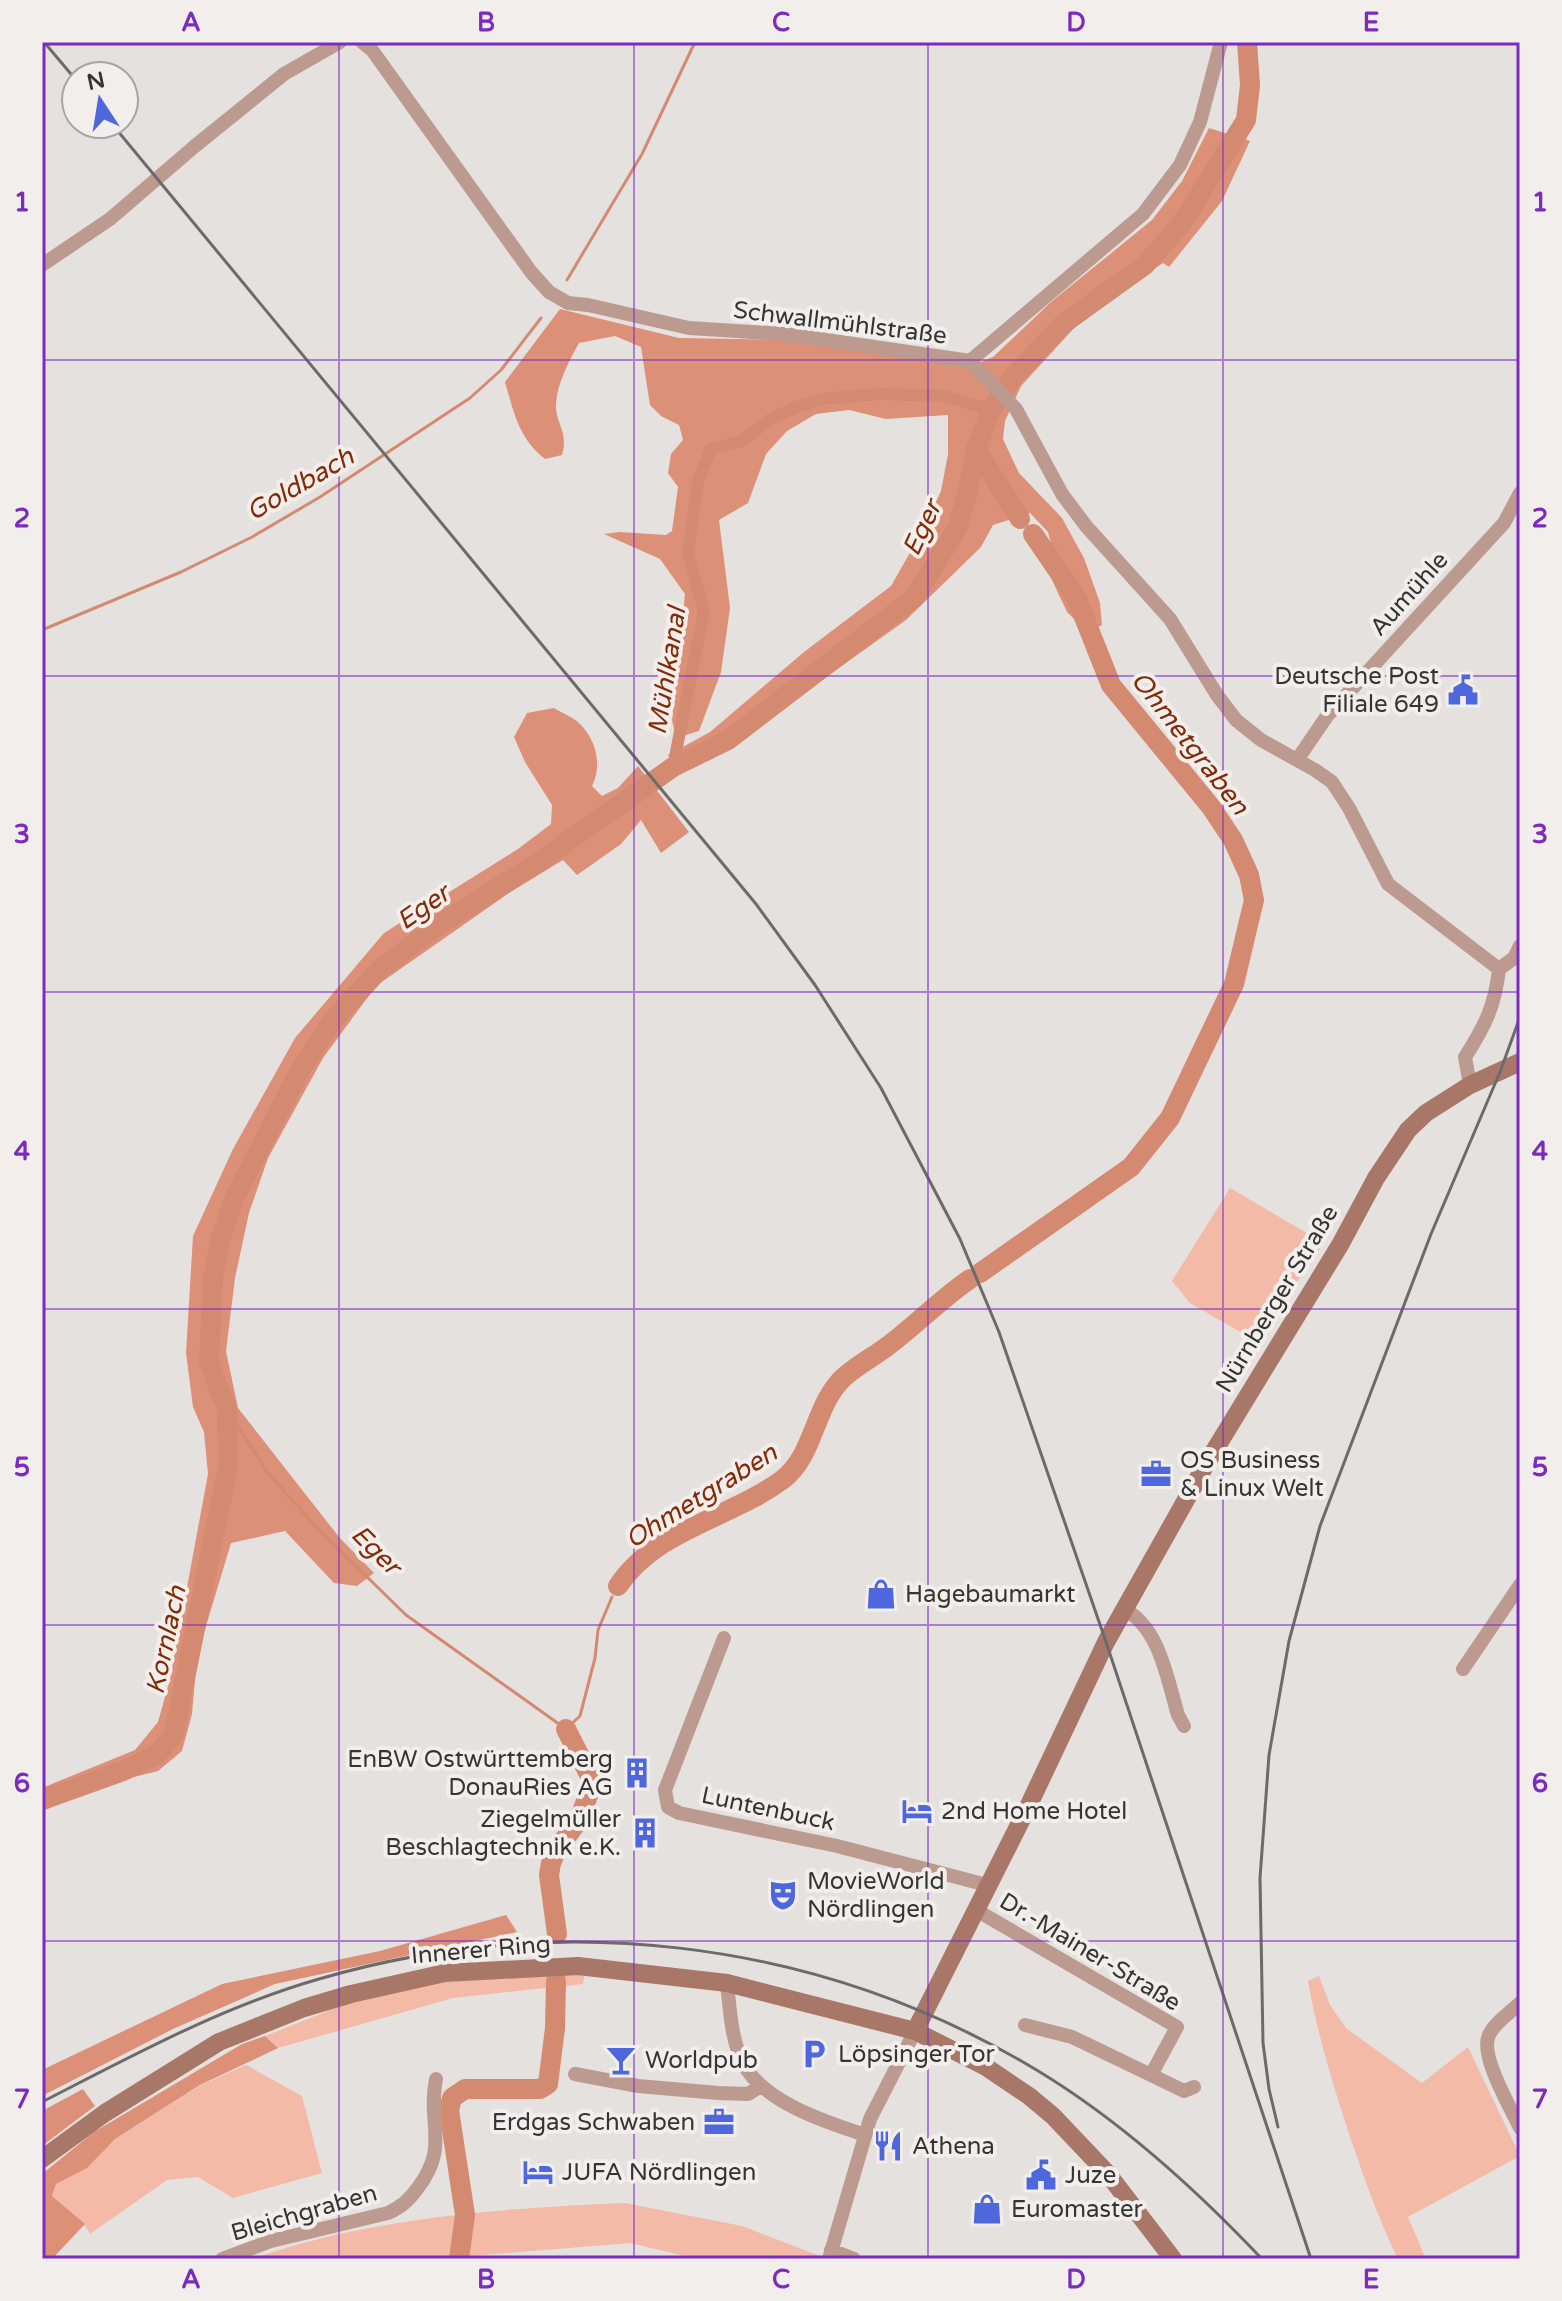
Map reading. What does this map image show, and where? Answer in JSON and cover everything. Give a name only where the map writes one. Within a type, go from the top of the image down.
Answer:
[{"type":"main road","name":"Nürnberger Straße","points":[[915,2031],[1124,1609],[1392,1152],[1426,1113],[1470,1085],[1520,1062]]},
{"type":"main road","name":"Innerer Ring","points":[[43,2158],[105,2113],[219,2042],[290,2013],[351,1994],[445,1973],[578,1966],[727,1983],[915,2031],[986,2067],[1053,2116],[1108,2174],[1173,2259]]},
{"type":"street","points":[[42,265],[110,219],[284,74],[340,42]]},
{"type":"street","name":"Schwallmühlstraße","points":[[362,42],[372,50],[531,272],[549,292],[568,303],[689,328],[785,334],[976,367]]},
{"type":"street","points":[[1221,42],[1200,122],[1180,165],[1143,214],[1098,255],[1013,322],[976,367],[1016,409],[1062,494],[1086,526],[1170,619],[1236,720],[1261,740],[1332,782],[1388,884],[1499,969]]},
{"type":"street","name":"Aumühle","points":[[1297,760],[1327,716],[1504,523],[1520,493]]},
{"type":"street","points":[[1470,1085],[1465,1057],[1486,1025],[1496,997],[1499,969],[1514,958],[1520,946]]},
{"type":"street","points":[[1463,1669],[1520,1585]]},
{"type":"street","points":[[1124,1609],[1137,1615],[1146,1625],[1184,1726]]},
{"type":"street","name":"Luntenbuck","points":[[724,1638],[665,1790],[668,1807],[679,1813],[837,1846],[987,1885]]},
{"type":"street","name":"Dr.-Mainer-Straße","points":[[976,1910],[1177,2027],[1151,2075]]},
{"type":"street","points":[[727,1983],[735,2040],[750,2075],[782,2101],[865,2135]]},
{"type":"street","points":[[1520,2003],[1490,2032],[1486,2047],[1520,2128]]},
{"type":"street","points":[[1025,2025],[1072,2037],[1184,2091],[1194,2087]]},
{"type":"street","name":"Nürnberger Straße","points":[[830,2254],[865,2135],[889,2077],[915,2031]]},
{"type":"street","points":[[575,2074],[638,2086],[718,2093],[748,2094],[761,2086]]},
{"type":"street","name":"Bleichgraben","points":[[222,2259],[271,2241],[402,2207],[422,2183],[436,2153],[433,2092],[436,2079]]},
{"type":"street","points":[[830,2254],[854,2259]]},
{"type":"shaded area","points":[[1209,128],[1250,141],[1222,201],[1169,267],[1163,263],[1087,314],[1021,386],[1005,421],[1003,439],[1019,473],[1062,518],[1084,558],[1100,603],[1102,625],[1087,632],[1067,612],[1052,580],[1052,547],[1048,532],[1030,513],[993,525],[981,547],[906,620],[720,753],[704,756],[680,773],[668,755],[710,732],[804,652],[891,586],[941,491],[948,454],[948,415],[886,419],[849,410],[816,414],[787,431],[766,454],[748,503],[719,520],[730,608],[721,672],[699,731],[676,738],[672,720],[685,594],[660,559],[604,534],[666,535],[672,531],[678,487],[668,473],[671,454],[683,440],[679,425],[661,416],[650,405],[641,347],[615,336],[579,343],[557,396],[556,411],[564,440],[562,455],[545,459],[536,451],[523,434],[505,382],[560,309],[679,338],[800,340],[969,367],[993,357],[1051,302],[1152,220],[1182,181]]},
{"type":"shaded area","points":[[554,708],[578,722],[591,739],[597,762],[592,786],[602,796],[618,788],[638,766],[689,832],[661,853],[641,820],[621,844],[577,875],[563,860],[509,893],[376,986],[323,1058],[268,1158],[249,1213],[235,1278],[226,1351],[238,1408],[339,1537],[374,1573],[357,1586],[334,1583],[285,1531],[231,1543],[197,1656],[192,1714],[182,1751],[158,1771],[118,1781],[42,1811],[42,1788],[135,1750],[158,1722],[170,1679],[208,1474],[204,1432],[193,1407],[186,1353],[193,1236],[233,1149],[295,1038],[384,933],[518,849],[551,824],[552,805],[525,762],[514,737],[527,713]]},
{"type":"shaded area","points":[[1230,1188],[1324,1243],[1256,1341],[1190,1303],[1172,1281]]},
{"type":"shaded area","points":[[506,1915],[517,1932],[275,1984],[173,2029],[42,2096],[42,2070],[222,1984],[380,1951]]},
{"type":"shaded area","points":[[585,1972],[583,1984],[453,1998],[278,2048],[265,2036],[358,1999],[432,1983]]},
{"type":"shaded area","points":[[1319,1976],[1330,2005],[1346,2028],[1422,2083],[1468,2047],[1520,2156],[1408,2217],[1426,2259],[1398,2259],[1371,2196],[1342,2112],[1316,2019],[1308,1981]]},
{"type":"shaded area","points":[[265,2036],[278,2048],[200,2085],[115,2139],[87,2168],[56,2184],[52,2196],[85,2224],[52,2259],[42,2259],[42,2174],[94,2132],[242,2044]]},
{"type":"shaded area","points":[[246,2065],[302,2096],[322,2173],[233,2198],[198,2177],[167,2180],[90,2234],[84,2224],[52,2196],[56,2184],[87,2167],[115,2139],[201,2085]]},
{"type":"shaded area","points":[[83,2089],[95,2106],[42,2146],[42,2111]]},
{"type":"shaded area","points":[[625,2203],[742,2226],[828,2259],[697,2259],[630,2243],[435,2259],[252,2259],[296,2245],[388,2225],[483,2212]]},
{"type":"waterway","name":"Goldbach","points":[[567,280],[642,154],[695,42]]},
{"type":"waterway","name":"Eger","points":[[42,1800],[123,1771],[156,1755],[173,1737],[228,1467],[227,1409],[209,1362],[213,1277],[220,1241],[235,1197],[297,1076],[332,1021],[380,969],[436,927],[540,861],[673,767],[728,740],[914,598],[957,529],[976,449],[991,410],[1012,378],[1063,324],[1145,265],[1182,223],[1246,120],[1250,85],[1247,42]]},
{"type":"waterway","name":"Goldbach","points":[[42,630],[181,572],[252,537],[320,497],[470,398],[501,370],[541,318]]},
{"type":"waterway","name":"Mühlkanal","points":[[673,767],[704,611],[688,553],[698,481],[711,449],[742,441],[769,420],[823,399],[880,394],[944,396],[991,410]]},
{"type":"waterway","name":"Ohmetgraben","points":[[976,449],[1020,519]]},
{"type":"waterway","name":"Ohmetgraben","points":[[980,1273],[1131,1167],[1170,1118],[1234,984],[1254,900],[1249,875],[1233,840],[1211,807],[1111,685],[1076,597],[1033,534]]},
{"type":"waterway","name":"Ohmetgraben","points":[[618,1586],[652,1551],[782,1480],[801,1459],[824,1406],[840,1381],[970,1279]]},
{"type":"waterway","name":"Eger","points":[[227,1409],[267,1472],[318,1529],[406,1615],[566,1729],[580,1716],[595,1658],[598,1630],[612,1597]]},
{"type":"waterway","name":"Eger","points":[[557,1934],[549,1875],[551,1863],[557,1849],[579,1820],[593,1782],[566,1729]]},
{"type":"waterway","name":"Eger","points":[[459,2259],[465,2215],[449,2110],[452,2098],[465,2089],[540,2089],[548,2084],[555,2028],[556,1981]]},
{"type":"railway","points":[[44,42],[60,61]]},
{"type":"railway","points":[[125,140],[756,904],[815,985],[881,1088],[960,1239],[999,1332],[1106,1642],[1311,2259]]},
{"type":"railway","points":[[1278,2127],[1263,2043],[1260,1878],[1269,1755],[1289,1641],[1320,1526],[1431,1234],[1520,1017]]},
{"type":"railway","points":[[42,2102],[212,2018],[319,1979],[409,1958],[499,1945],[589,1942],[680,1948],[769,1963],[856,1987],[941,2020],[1023,2062],[1088,2104],[1150,2152],[1208,2204],[1262,2259]]},
{"type":"place","name":"Deutsche Post Filiale 649","points":[[1463,690]]},
{"type":"place","name":"OS Business & Linux Welt","points":[[1156,1474]]},
{"type":"place","name":"Hagebaumarkt","points":[[881,1594]]},
{"type":"place","name":"EnBW Ostwürttemberg DonauRies AG","points":[[637,1773]]},
{"type":"place","name":"2nd Home Hotel","points":[[917,1811]]},
{"type":"place","name":"Ziegelmüller Beschlagtechnik e.K.","points":[[645,1833]]},
{"type":"place","name":"MovieWorld Nördlingen","points":[[783,1895]]},
{"type":"place","name":"Löpsinger Tor","points":[[814,2054]]},
{"type":"place","name":"Worldpub","points":[[621,2060]]},
{"type":"place","name":"Erdgas Schwaben","points":[[719,2122]]},
{"type":"place","name":"Athena","points":[[888,2146]]},
{"type":"place","name":"JUFA Nördlingen","points":[[538,2172]]},
{"type":"place","name":"Juze","points":[[1041,2175]]},
{"type":"place","name":"Euromaster","points":[[987,2209]]},
{"type":"water label","name":"Kornlach","points":[[166,1640]]}]
